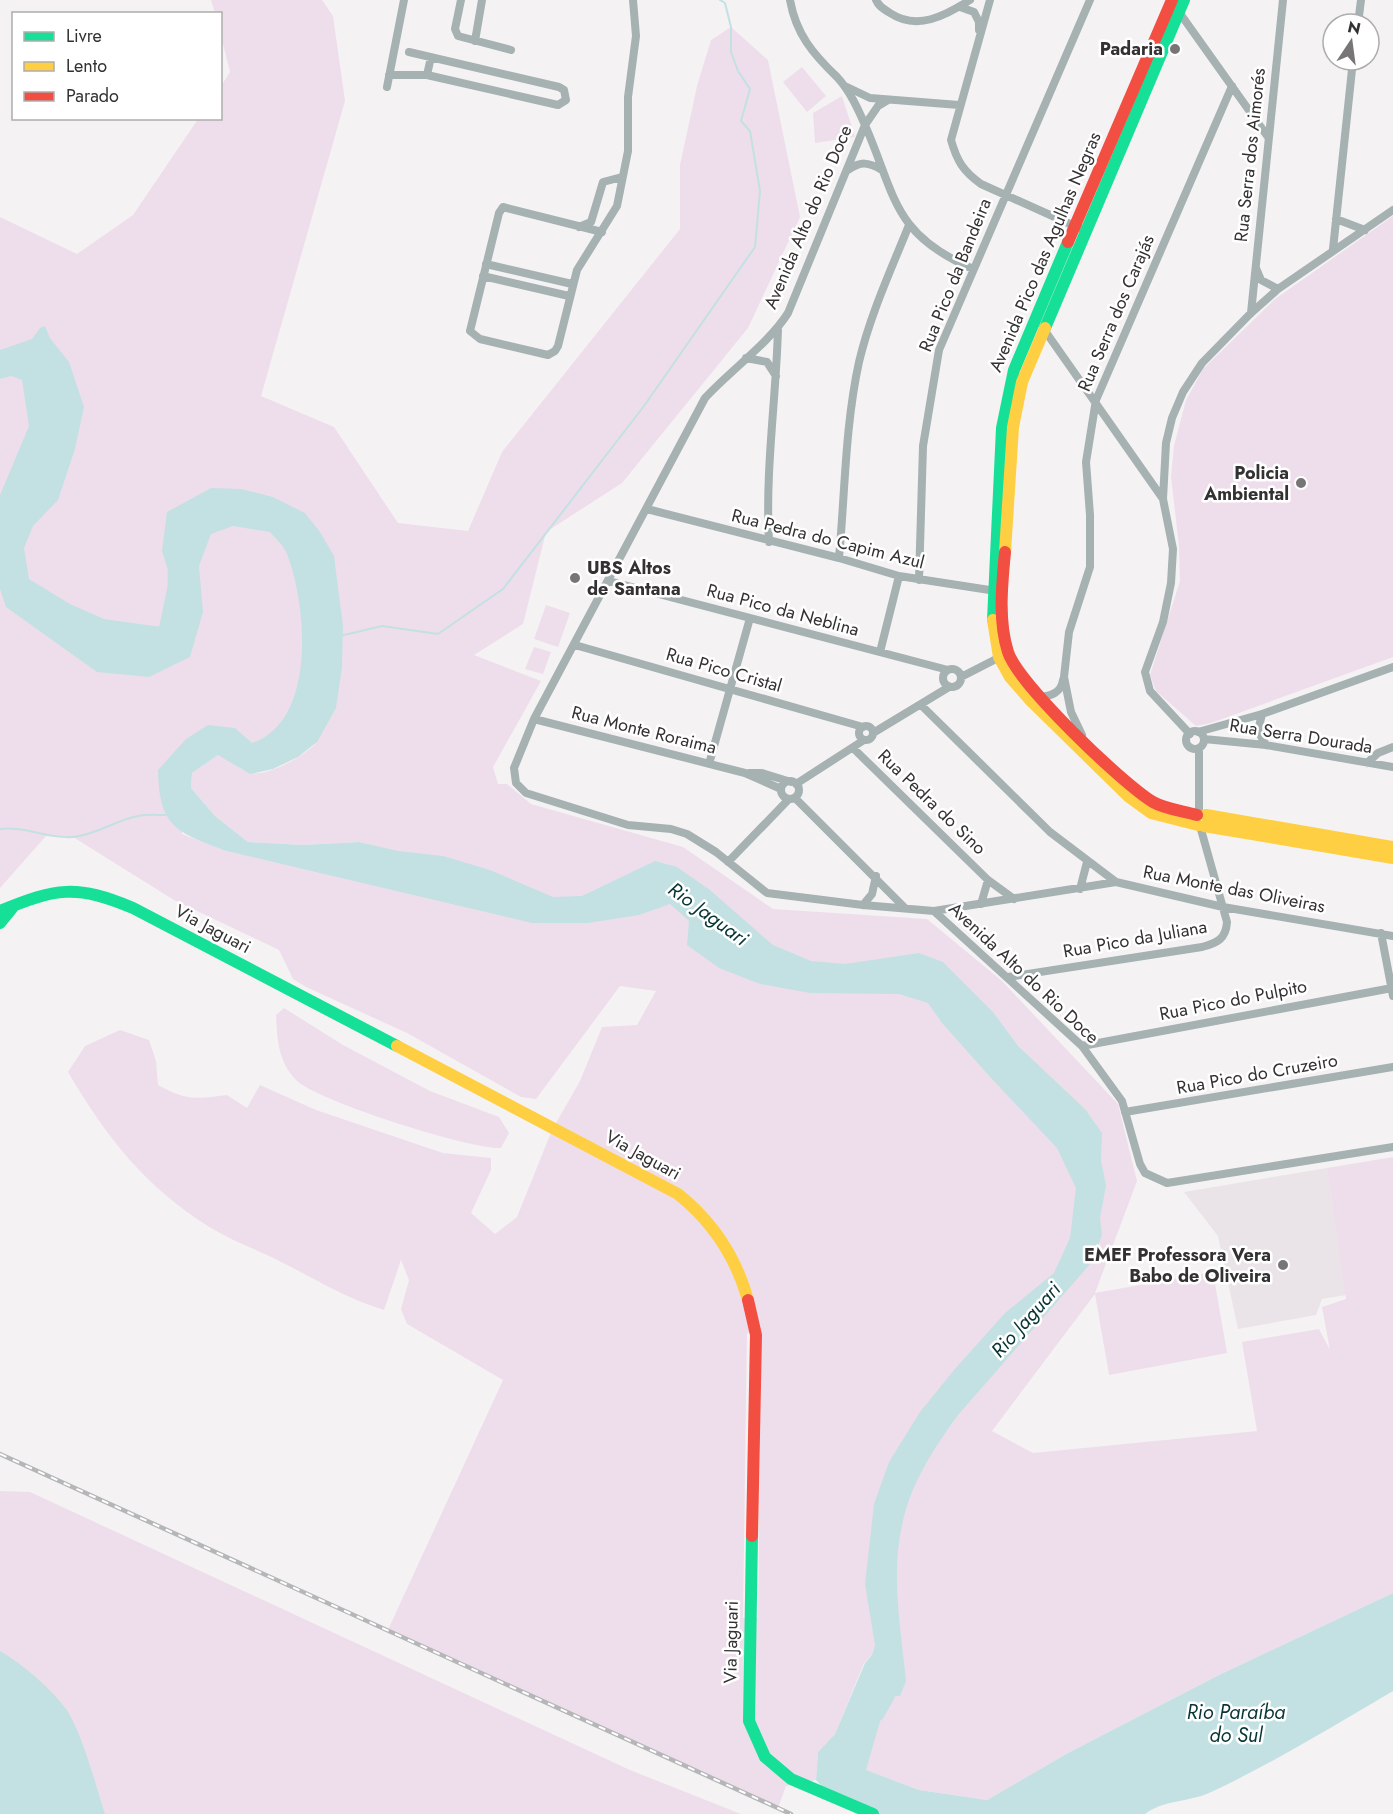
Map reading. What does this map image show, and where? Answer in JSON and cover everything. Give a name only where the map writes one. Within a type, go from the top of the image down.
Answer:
[{"type":"street","points":[[387,87],[404,0]]},
{"type":"street","points":[[461,0],[456,33],[461,37],[512,50]]},
{"type":"street","points":[[475,41],[482,0]]},
{"type":"street","points":[[602,232],[503,207],[499,213],[486,264],[471,334],[480,339],[522,350],[549,355],[555,351],[577,270],[602,232],[617,206],[628,151],[628,97],[636,36],[633,0]]},
{"type":"street","name":"Avenida Alto do Rio Doce","points":[[790,0],[802,38],[818,60],[838,78],[854,101],[865,125],[788,313],[778,329],[705,398],[534,719],[514,768],[516,783],[526,793],[628,825],[671,829],[687,834],[728,862],[767,893],[934,911],[1082,1046],[1116,1089],[1140,1164],[1152,1178],[1167,1183],[1393,1147]]},
{"type":"street","points":[[876,0],[879,6],[903,22],[927,21],[970,0]]},
{"type":"street","points":[[990,0],[951,140],[957,162],[966,174],[981,184],[1079,228]]},
{"type":"street","name":"Rua Pico da Bandeira","points":[[919,580],[923,446],[939,350],[1090,0]]},
{"type":"street","name":"Avenida Pico das Agulhas Negras","points":[[1172,0],[1079,228],[1022,382],[1014,415],[993,624],[1010,676],[1031,701],[1129,797],[1151,813],[1393,847]]},
{"type":"street","name":"Rua Serra dos Aimorés","points":[[1251,313],[1254,264],[1283,0]]},
{"type":"street","points":[[1182,6],[1232,86],[1268,137]]},
{"type":"street","name":"Avenida Pico das Agulhas Negras","points":[[998,591],[1002,429],[1008,389],[1026,339],[1182,6]]},
{"type":"street","points":[[959,7],[967,8],[977,16],[979,36]]},
{"type":"street","points":[[389,75],[427,75],[558,105],[566,100],[564,90],[559,87],[409,52]]},
{"type":"street","points":[[427,75],[431,57]]},
{"type":"street","points":[[1334,249],[1352,72]]},
{"type":"street","points":[[838,78],[859,94],[888,100],[959,105]]},
{"type":"street","name":"Rua Serra dos Carajás","points":[[1083,738],[1071,712],[1064,677],[1069,632],[1090,567],[1090,515],[1086,462],[1096,400],[1232,86]]},
{"type":"street","points":[[888,100],[878,106],[865,125],[899,211],[920,238],[956,262],[973,269]]},
{"type":"street","points":[[848,171],[857,164],[866,162],[882,170]]},
{"type":"street","points":[[579,227],[591,222],[603,182],[622,177]]},
{"type":"street","points":[[1393,210],[1278,289],[1202,363],[1183,392],[1172,418],[1166,443],[1163,499],[1173,549],[1171,584],[1162,622],[1144,672],[1150,691],[1198,735],[1199,748],[1189,746],[1187,741],[1198,735],[1226,723],[1262,714],[1393,667]]},
{"type":"street","points":[[1336,219],[1365,230]]},
{"type":"street","points":[[839,558],[850,421],[859,363],[875,308],[909,225]]},
{"type":"street","points":[[486,264],[572,284]]},
{"type":"street","points":[[1254,264],[1261,280],[1278,289]]},
{"type":"street","points":[[483,276],[569,296]]},
{"type":"street","points":[[1043,327],[1163,499]]},
{"type":"street","points":[[769,542],[769,450],[777,378],[778,329]]},
{"type":"street","points":[[746,358],[767,362],[777,378]]},
{"type":"street","name":"Rua Pedra do Capim Azul","points":[[646,509],[839,558],[899,576],[998,591]]},
{"type":"street","points":[[879,652],[899,576]]},
{"type":"street","name":"Rua Pico da Neblina","points":[[609,581],[955,673]]},
{"type":"street","points":[[709,764],[750,618]]},
{"type":"street","name":"Rua Pico Cristal","points":[[575,645],[863,727]]},
{"type":"street","points":[[949,687],[944,681],[955,673],[981,666],[1003,655]]},
{"type":"street","name":"Avenida Pico das Agulhas Negras","points":[[1003,655],[1039,697],[1135,790],[1156,804],[1201,820],[1393,858]]},
{"type":"street","points":[[905,908],[876,876],[792,798],[784,797],[781,789],[786,783],[794,783],[864,740],[870,739],[873,733],[949,687],[958,685],[955,673]]},
{"type":"street","points":[[1039,697],[1055,693],[1062,688],[1064,677]]},
{"type":"street","name":"Rua Monte das Oliveiras","points":[[921,705],[1050,832],[1116,882],[1223,907],[1393,936]]},
{"type":"street","points":[[1262,714],[1258,731],[1266,745]]},
{"type":"street","name":"Rua Monte Roraima","points":[[534,719],[745,773],[781,789]]},
{"type":"street","points":[[864,740],[859,732],[863,727],[870,727],[873,733]]},
{"type":"street","name":"Rua Serra Dourada","points":[[1198,735],[1393,767]]},
{"type":"street","name":"Rua Pico da Juliana","points":[[1189,746],[1198,767]]},
{"type":"street","points":[[1367,763],[1378,753],[1393,747]]},
{"type":"street","name":"Rua Pedra do Sino","points":[[853,748],[988,880],[1014,899]]},
{"type":"street","name":"Rua Pico da Juliana","points":[[1008,978],[1214,944],[1226,933],[1223,907],[1201,820],[1199,748]]},
{"type":"street","name":"Rua Monte Roraima","points":[[745,773],[762,773],[794,783]]},
{"type":"street","points":[[728,862],[799,791],[794,783]]},
{"type":"street","points":[[1080,889],[1087,862]]},
{"type":"street","points":[[863,905],[872,894],[876,876]]},
{"type":"street","name":"Rua Pedra do Sino","points":[[981,904],[988,880]]},
{"type":"street","points":[[934,911],[1116,882]]},
{"type":"street","name":"Via Jaguari","points":[[0,911],[38,895],[64,891],[95,894],[133,908],[621,1162],[679,1195],[717,1232],[734,1258],[744,1285],[756,1335],[749,1721],[765,1757],[791,1779],[873,1814]]},
{"type":"street","name":"Via Jaguari","points":[[0,923],[14,906]]},
{"type":"street","points":[[1381,933],[1392,992]]},
{"type":"street","name":"Rua Pico do Pulpito","points":[[1082,1046],[1392,992]]},
{"type":"street","name":"Rua Pico do Cruzeiro","points":[[1125,1112],[1393,1067]]},
{"type":"shaded area","points":[[211,0],[322,0],[333,16],[345,101],[261,396],[334,427],[398,523],[468,531],[502,452],[680,229],[680,165],[697,86],[711,40],[731,27],[768,60],[800,217],[748,328],[622,483],[546,532],[523,624],[474,655],[541,681],[493,767],[498,784],[507,784],[531,804],[683,847],[773,909],[927,919],[1002,981],[1118,1104],[1137,1181],[1095,1293],[1213,1272],[1227,1353],[1109,1375],[1095,1294],[992,1431],[1033,1453],[1257,1431],[1242,1342],[1319,1329],[1330,1350],[1322,1307],[1346,1299],[1327,1168],[1393,1157],[1393,1593],[1219,1675],[1068,1753],[987,1800],[919,1790],[865,1770],[869,1754],[875,1645],[872,1655],[864,1663],[835,1734],[818,1752],[816,1780],[786,1786],[778,1808],[387,1632],[503,1380],[407,1324],[401,1309],[409,1280],[401,1260],[384,1310],[345,1295],[276,1259],[229,1238],[188,1212],[166,1196],[129,1159],[113,1140],[68,1072],[85,1046],[120,1030],[149,1040],[156,1061],[158,1085],[176,1094],[192,1098],[227,1095],[247,1108],[260,1085],[316,1110],[443,1153],[491,1158],[491,1170],[471,1213],[495,1234],[517,1217],[552,1130],[580,1081],[602,1027],[637,1025],[656,991],[620,986],[536,1099],[521,1097],[407,1033],[306,987],[293,979],[279,950],[174,900],[73,837],[46,836],[0,888],[0,217],[77,254],[133,215],[197,120],[222,120],[222,84],[230,72],[222,40],[222,12],[215,12]],"holes":[[[186,739],[253,756],[316,743],[294,760],[264,772],[247,772],[218,755],[192,773],[191,788],[215,816],[248,842],[303,845],[359,842],[371,845],[353,880],[226,851],[182,834]],[[761,1330],[758,1617],[743,1618],[747,1333]]]},
{"type":"shaded area","points":[[802,67],[826,96],[807,112],[783,82]]},
{"type":"shaded area","points":[[842,96],[855,137],[815,143],[813,113]]},
{"type":"shaded area","points":[[1393,216],[1393,657],[1211,723],[1196,726],[1156,691],[1150,675],[1180,581],[1179,546],[1171,477],[1174,446],[1186,400],[1203,369],[1275,299]]},
{"type":"shaded area","points":[[546,605],[570,613],[558,647],[534,639]]},
{"type":"shaded area","points":[[534,647],[551,652],[543,674],[525,669]]},
{"type":"shaded area","points":[[284,1008],[343,1045],[430,1091],[499,1117],[509,1133],[501,1148],[428,1133],[360,1111],[308,1088],[289,1072],[282,1056],[276,1015]]},
{"type":"shaded area","name":"EMEF Professora Vera Babo de Oliveira","points":[[1327,1168],[1346,1295],[1322,1299],[1316,1315],[1238,1329],[1218,1236],[1184,1192]]},
{"type":"shaded area","points":[[0,1491],[30,1492],[630,1770],[741,1814],[0,1814]]},
{"type":"water","name":"Rio Paraíba do Sul","points":[[45,326],[50,338],[69,362],[84,407],[75,449],[58,500],[33,526],[24,548],[29,579],[70,604],[104,619],[161,627],[176,612],[176,596],[162,551],[167,512],[211,488],[241,489],[273,497],[305,513],[320,532],[334,556],[343,626],[342,667],[336,708],[317,742],[298,757],[273,769],[250,774],[218,755],[192,773],[191,788],[215,816],[248,842],[303,845],[359,842],[398,851],[443,856],[490,870],[553,897],[582,896],[655,861],[677,867],[710,890],[773,945],[811,961],[845,964],[919,953],[943,962],[993,1012],[1018,1046],[1085,1109],[1102,1133],[1101,1160],[1106,1186],[1100,1218],[1102,1235],[1092,1262],[958,1415],[933,1452],[912,1493],[903,1521],[897,1560],[898,1601],[906,1681],[900,1696],[887,1697],[866,1770],[919,1790],[987,1800],[1068,1753],[1219,1675],[1393,1593],[1393,1691],[1233,1782],[1201,1796],[1160,1806],[1145,1814],[872,1814],[830,1795],[816,1780],[818,1752],[835,1734],[875,1645],[865,1584],[874,1504],[889,1462],[920,1412],[1005,1313],[1054,1273],[1070,1238],[1076,1188],[1057,1148],[942,1023],[928,1003],[899,994],[810,993],[760,984],[719,968],[687,945],[689,921],[670,904],[639,915],[588,923],[532,923],[226,851],[183,832],[174,825],[162,804],[158,770],[186,739],[208,725],[235,728],[252,743],[273,731],[288,712],[297,687],[301,660],[302,631],[294,576],[286,551],[270,532],[233,526],[211,534],[199,566],[203,612],[190,657],[149,677],[97,672],[6,607],[0,589],[0,495],[29,426],[22,380],[11,376],[0,379],[0,350],[32,339],[40,328]]},
{"type":"water","points":[[0,1651],[36,1677],[66,1709],[83,1745],[105,1814],[0,1814]]},
{"type":"waterway","points":[[340,636],[382,626],[438,634],[503,589],[644,406],[755,247],[760,191],[750,131],[741,121],[750,89],[738,71],[731,52],[731,27],[725,3],[720,0]]},
{"type":"waterway","name":"Rio Jaguari","points":[[158,635],[166,631],[175,587],[175,571]]},
{"type":"waterway","points":[[0,829],[19,829],[73,837],[138,816],[166,815]]},
{"type":"waterway","name":"Rio Jaguari","points":[[877,1714],[887,1696],[887,1615]]},
{"type":"railway","points":[[0,1454],[791,1814]]},
{"type":"traffic: fast","points":[[1045,328],[1184,0]]},
{"type":"traffic: fast","points":[[993,620],[1002,428],[1014,370],[1068,242]]},
{"type":"traffic: fast","points":[[0,911],[36,897],[66,892],[81,892],[113,900],[133,908],[397,1046]]},
{"type":"traffic: fast","points":[[0,923],[13,907]]},
{"type":"traffic: fast","points":[[752,1536],[749,1721],[765,1757],[791,1779],[873,1814]]},
{"type":"traffic: slow","points":[[1005,552],[1013,427],[1022,382],[1045,328]]},
{"type":"traffic: slow","points":[[993,620],[999,657],[1010,677],[1031,701],[1129,797],[1151,813],[1198,825]]},
{"type":"traffic: slow","points":[[1206,815],[1393,847]]},
{"type":"traffic: slow","points":[[1204,826],[1393,858]]},
{"type":"traffic: slow","points":[[397,1046],[678,1194],[702,1216],[722,1241],[737,1269],[748,1300]]},
{"type":"traffic: jam","points":[[1068,242],[1172,0]]},
{"type":"traffic: jam","points":[[1005,552],[1003,628],[1008,652],[1016,667],[1050,709],[1139,792],[1158,804],[1197,815]]},
{"type":"traffic: jam","points":[[748,1300],[756,1335],[752,1536]]},
{"type":"place","name":"Padaria","points":[[1175,49]]},
{"type":"place","name":"Policia Ambiental","points":[[1301,483]]},
{"type":"place","name":"UBS Altos de Santana","points":[[575,578]]},
{"type":"place","name":"EMEF Professora Vera Babo de Oliveira","points":[[1283,1265]]}]
